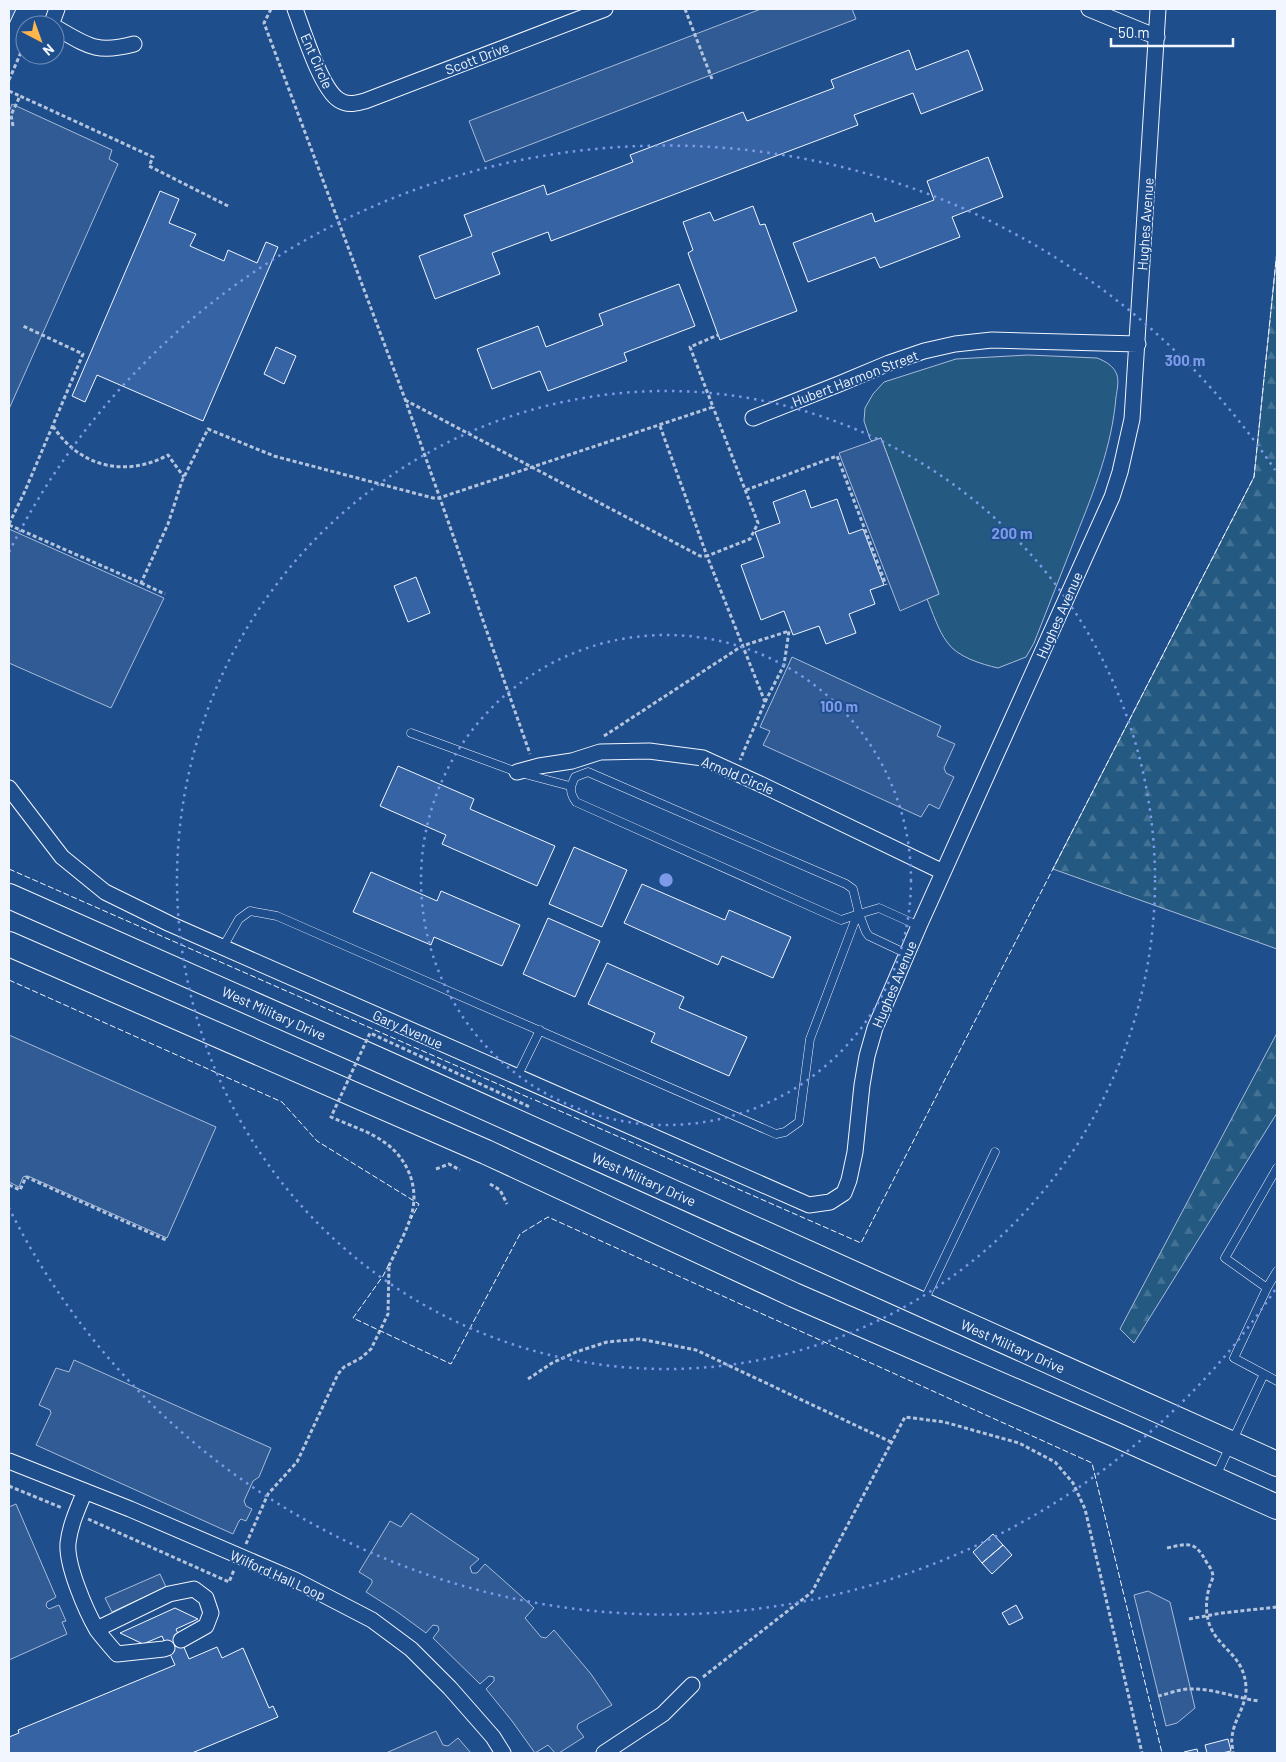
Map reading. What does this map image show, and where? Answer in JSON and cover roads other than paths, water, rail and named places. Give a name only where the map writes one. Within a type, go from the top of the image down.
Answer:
[{"type":"main road","name":"West Military Drive","points":[[9,896],[377,1059],[1277,1464]]},
{"type":"main road","points":[[9,944],[486,1152],[794,1295],[1114,1434],[1277,1508]]},
{"type":"street","name":"Ent Circle","points":[[295,9],[326,88],[338,100],[349,105]]},
{"type":"street","name":"Scott Drive","points":[[349,105],[365,101],[605,9]]},
{"type":"street","points":[[1089,9],[1157,37]]},
{"type":"street","name":"Hughes Avenue","points":[[844,1192],[849,1180],[855,1152],[867,1056],[878,1022],[943,872],[1112,497],[1120,472],[1132,419],[1158,9]]},
{"type":"street","points":[[65,33],[88,46],[100,50],[115,49],[134,44]]},
{"type":"street","name":"Hubert Harmon Street","points":[[753,418],[889,363],[924,351],[955,344],[992,340],[1138,344]]},
{"type":"street","name":"Arnold Circle","points":[[517,772],[539,766],[572,761],[600,752],[649,751],[702,758],[943,872]]},
{"type":"street","name":"Gary Avenue","points":[[9,788],[62,857],[105,892],[170,924],[809,1205],[830,1202],[844,1192]]},
{"type":"street","name":"Wilford Hall Loop","points":[[9,1461],[130,1509],[240,1558],[295,1580],[372,1620],[411,1649],[450,1688],[493,1738],[503,1753]]},
{"type":"street","points":[[85,1491],[76,1513],[68,1543],[69,1559],[73,1578],[97,1629],[116,1654],[167,1648]]},
{"type":"street","points":[[97,1629],[169,1594],[194,1590],[206,1598],[211,1612],[206,1626],[181,1640]]},
{"type":"street","points":[[604,1753],[663,1714],[692,1685]]},
{"type":"lane","points":[[411,732],[517,772],[570,786]]},
{"type":"lane","points":[[588,756],[589,764],[596,776]]},
{"type":"lane","points":[[907,954],[870,936],[866,932],[859,914],[856,896],[853,889],[846,884],[588,772],[575,777],[570,786],[571,795],[576,802],[841,920],[859,914],[878,908],[919,926]]},
{"type":"lane","points":[[223,947],[239,919],[250,911],[277,916],[776,1134],[785,1132],[799,1122],[810,1039],[859,914]]},
{"type":"lane","points":[[517,1077],[540,1030]]},
{"type":"lane","points":[[922,1305],[995,1152]]},
{"type":"lane","points":[[1267,1288],[1225,1258],[1277,1168]]},
{"type":"lane","points":[[1277,1272],[1267,1288],[1234,1358],[1277,1381]]},
{"type":"lane","points":[[1214,1479],[1264,1374]]}]
